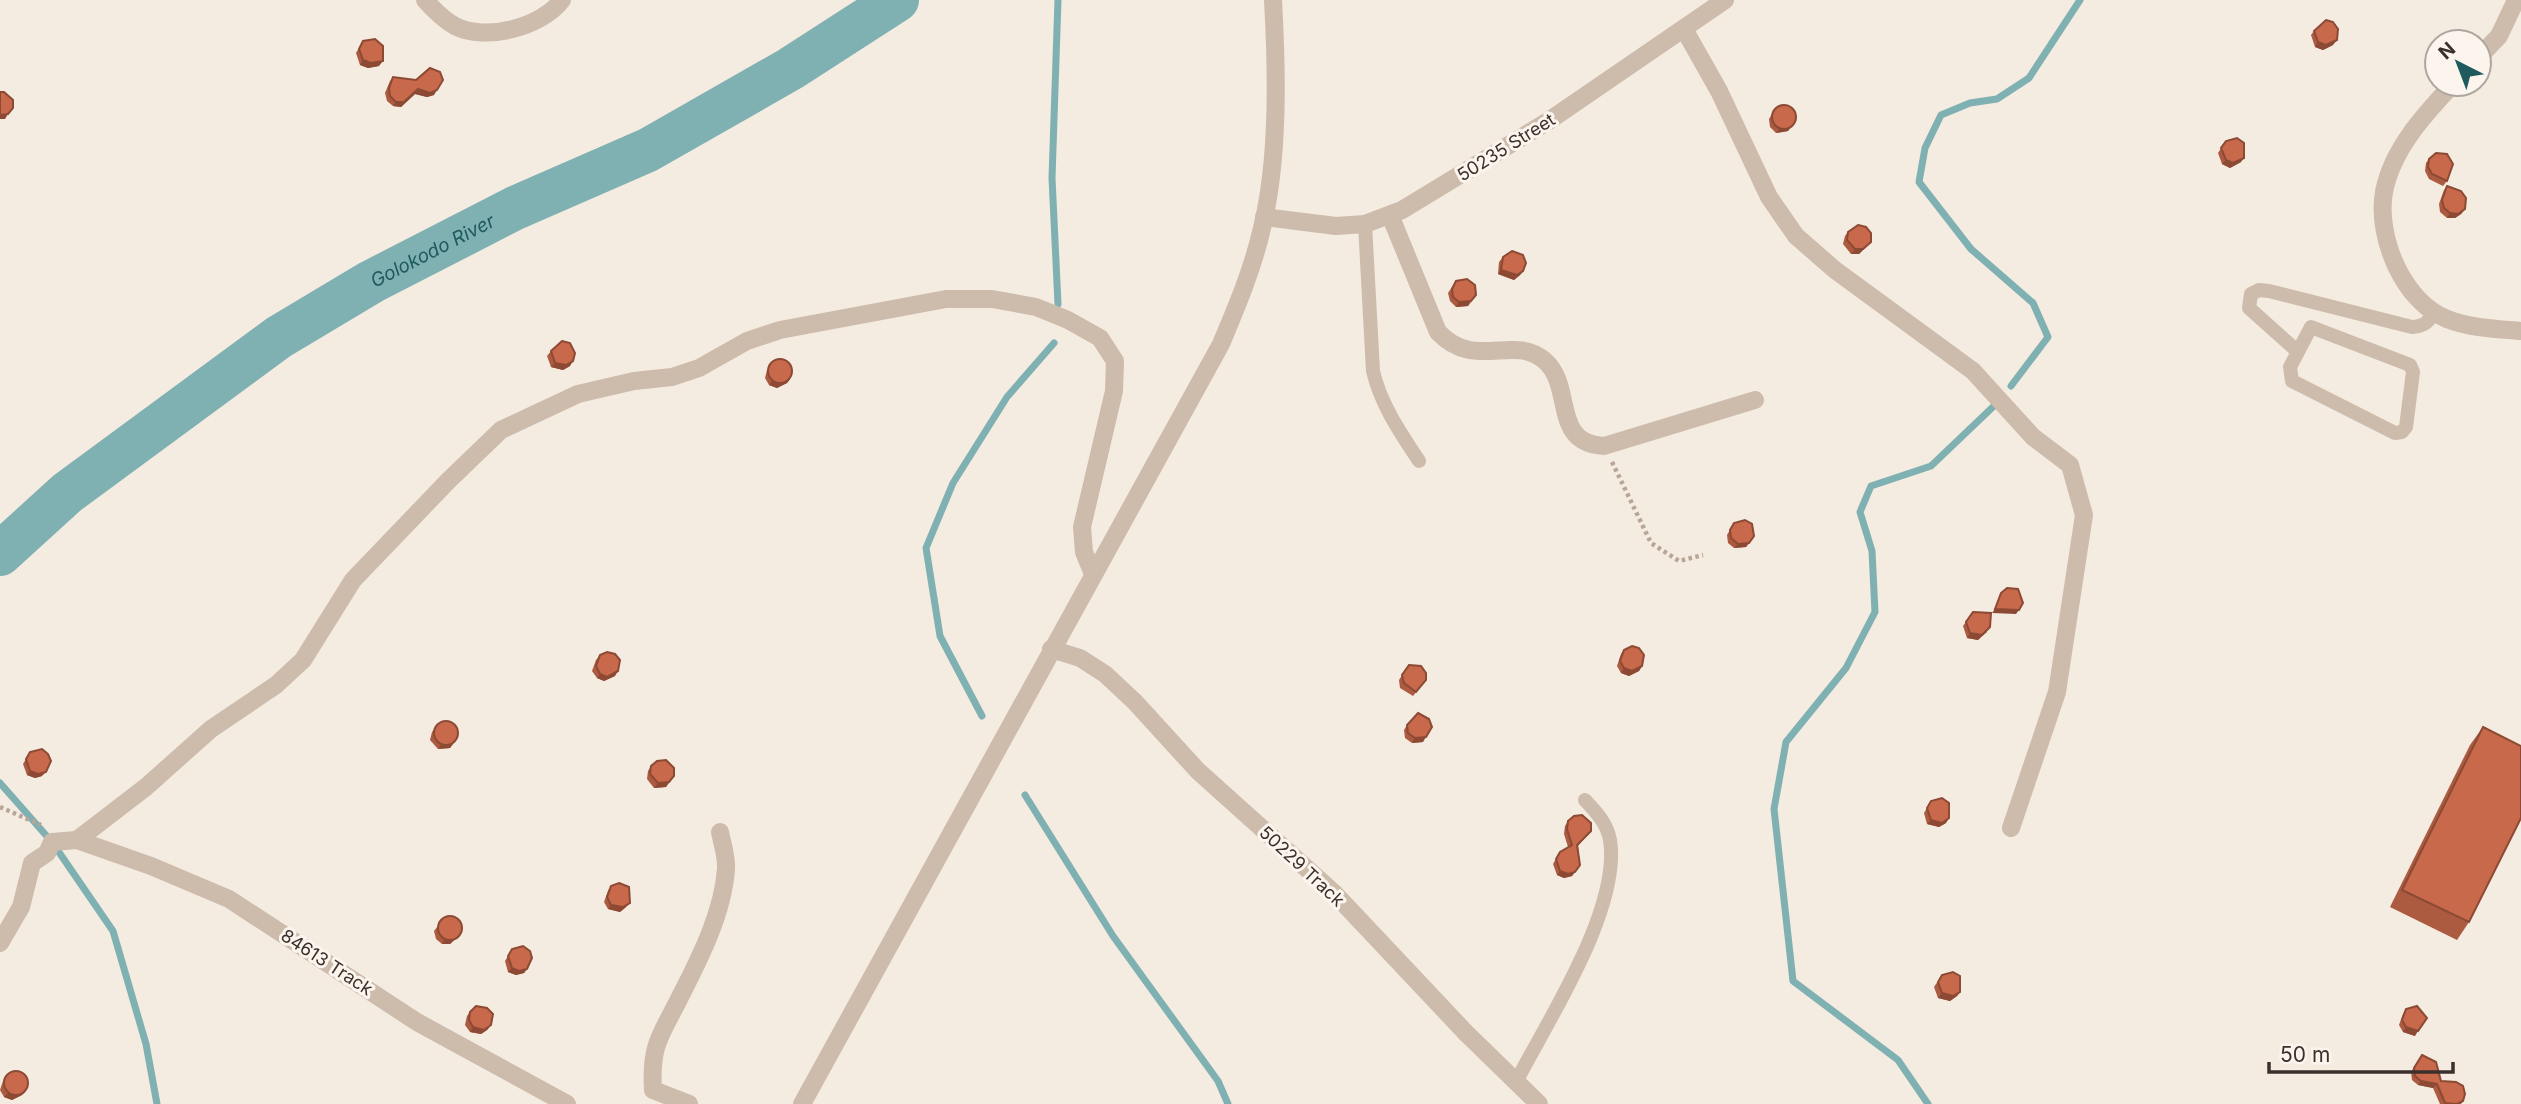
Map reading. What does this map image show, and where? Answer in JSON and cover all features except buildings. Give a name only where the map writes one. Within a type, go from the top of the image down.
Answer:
[{"type":"street","points":[[425,0],[455,26],[478,33],[506,30],[533,21],[556,7],[562,0]]},
{"type":"street","points":[[802,1104],[1051,649],[1222,344],[1244,286],[1264,217],[1274,123],[1273,0]]},
{"type":"street","name":"50235 Street","points":[[1264,217],[1336,226],[1365,224],[1390,215],[1435,191],[1550,120],[1725,0]]},
{"type":"street","points":[[2493,42],[2499,36],[2516,0]]},
{"type":"street","points":[[1684,29],[1719,91],[1769,197],[1796,236],[1835,270],[1973,371],[2033,437],[2070,465],[2084,515],[2057,692],[2011,828]]},
{"type":"street","points":[[2440,98],[2418,121],[2397,159],[2384,191],[2384,227],[2393,260],[2407,287],[2444,318],[2487,329],[2521,331]]},
{"type":"street","points":[[1390,215],[1438,332],[1451,346],[1467,352],[1526,351],[1543,359],[1556,375],[1570,426],[1578,438],[1589,445],[1604,446],[1755,400]]},
{"type":"street","points":[[0,943],[21,907],[32,863],[47,853],[52,842],[78,840],[146,788],[211,729],[276,685],[303,660],[353,580],[448,481],[502,430],[578,394],[634,381],[672,377],[699,368],[747,341],[780,330],[946,299],[992,299],[1036,307],[1101,338],[1115,361],[1114,390],[1082,527],[1084,552],[1093,574]]},
{"type":"street","name":"50229 Track","points":[[1051,649],[1080,658],[1125,693],[1198,771],[1334,893],[1539,1104]]},
{"type":"street","points":[[641,1104],[653,1090],[651,1062],[657,1039],[710,933],[723,892],[727,866],[720,831]]},
{"type":"street","name":"84613 Track","points":[[78,840],[151,866],[229,899],[417,1022],[567,1104]]},
{"type":"street","points":[[653,1090],[689,1104]]},
{"type":"lane","points":[[1365,224],[1375,379],[1385,407],[1419,461]]},
{"type":"lane","points":[[2297,351],[2255,317],[2249,308],[2250,294],[2259,290],[2269,291],[2412,327],[2429,321],[2433,310]]},
{"type":"lane","points":[[2311,327],[2410,365],[2413,372],[2406,427],[2402,432],[2395,433],[2292,382],[2290,367],[2297,351],[2311,327]]},
{"type":"lane","points":[[1516,1082],[1566,987],[1603,908],[1611,867],[1610,838],[1602,819],[1585,800]]},
{"type":"path","points":[[1604,446],[1651,543],[1679,561],[1703,555]]},
{"type":"waterway","name":"Golokodo River","points":[[0,554],[67,493],[279,337],[371,282],[515,208],[648,150],[790,69],[897,0]]},
{"type":"waterway","points":[[1058,0],[1052,178],[1058,304]]},
{"type":"waterway","points":[[2011,386],[2048,337],[2033,303],[1971,249],[1919,182],[1925,148],[1941,115],[1970,103],[1997,99],[2029,78],[2080,0]]},
{"type":"waterway","points":[[982,716],[940,636],[926,548],[953,483],[1007,397],[1054,343]]},
{"type":"waterway","points":[[1928,1104],[1898,1060],[1793,981],[1774,809],[1786,742],[1846,668],[1875,612],[1872,551],[1860,512],[1871,486],[1931,466],[1996,404]]},
{"type":"waterway","points":[[0,783],[52,842],[113,931],[146,1044],[157,1104]]},
{"type":"waterway","points":[[1025,795],[1113,936],[1218,1081],[1228,1104]]}]
